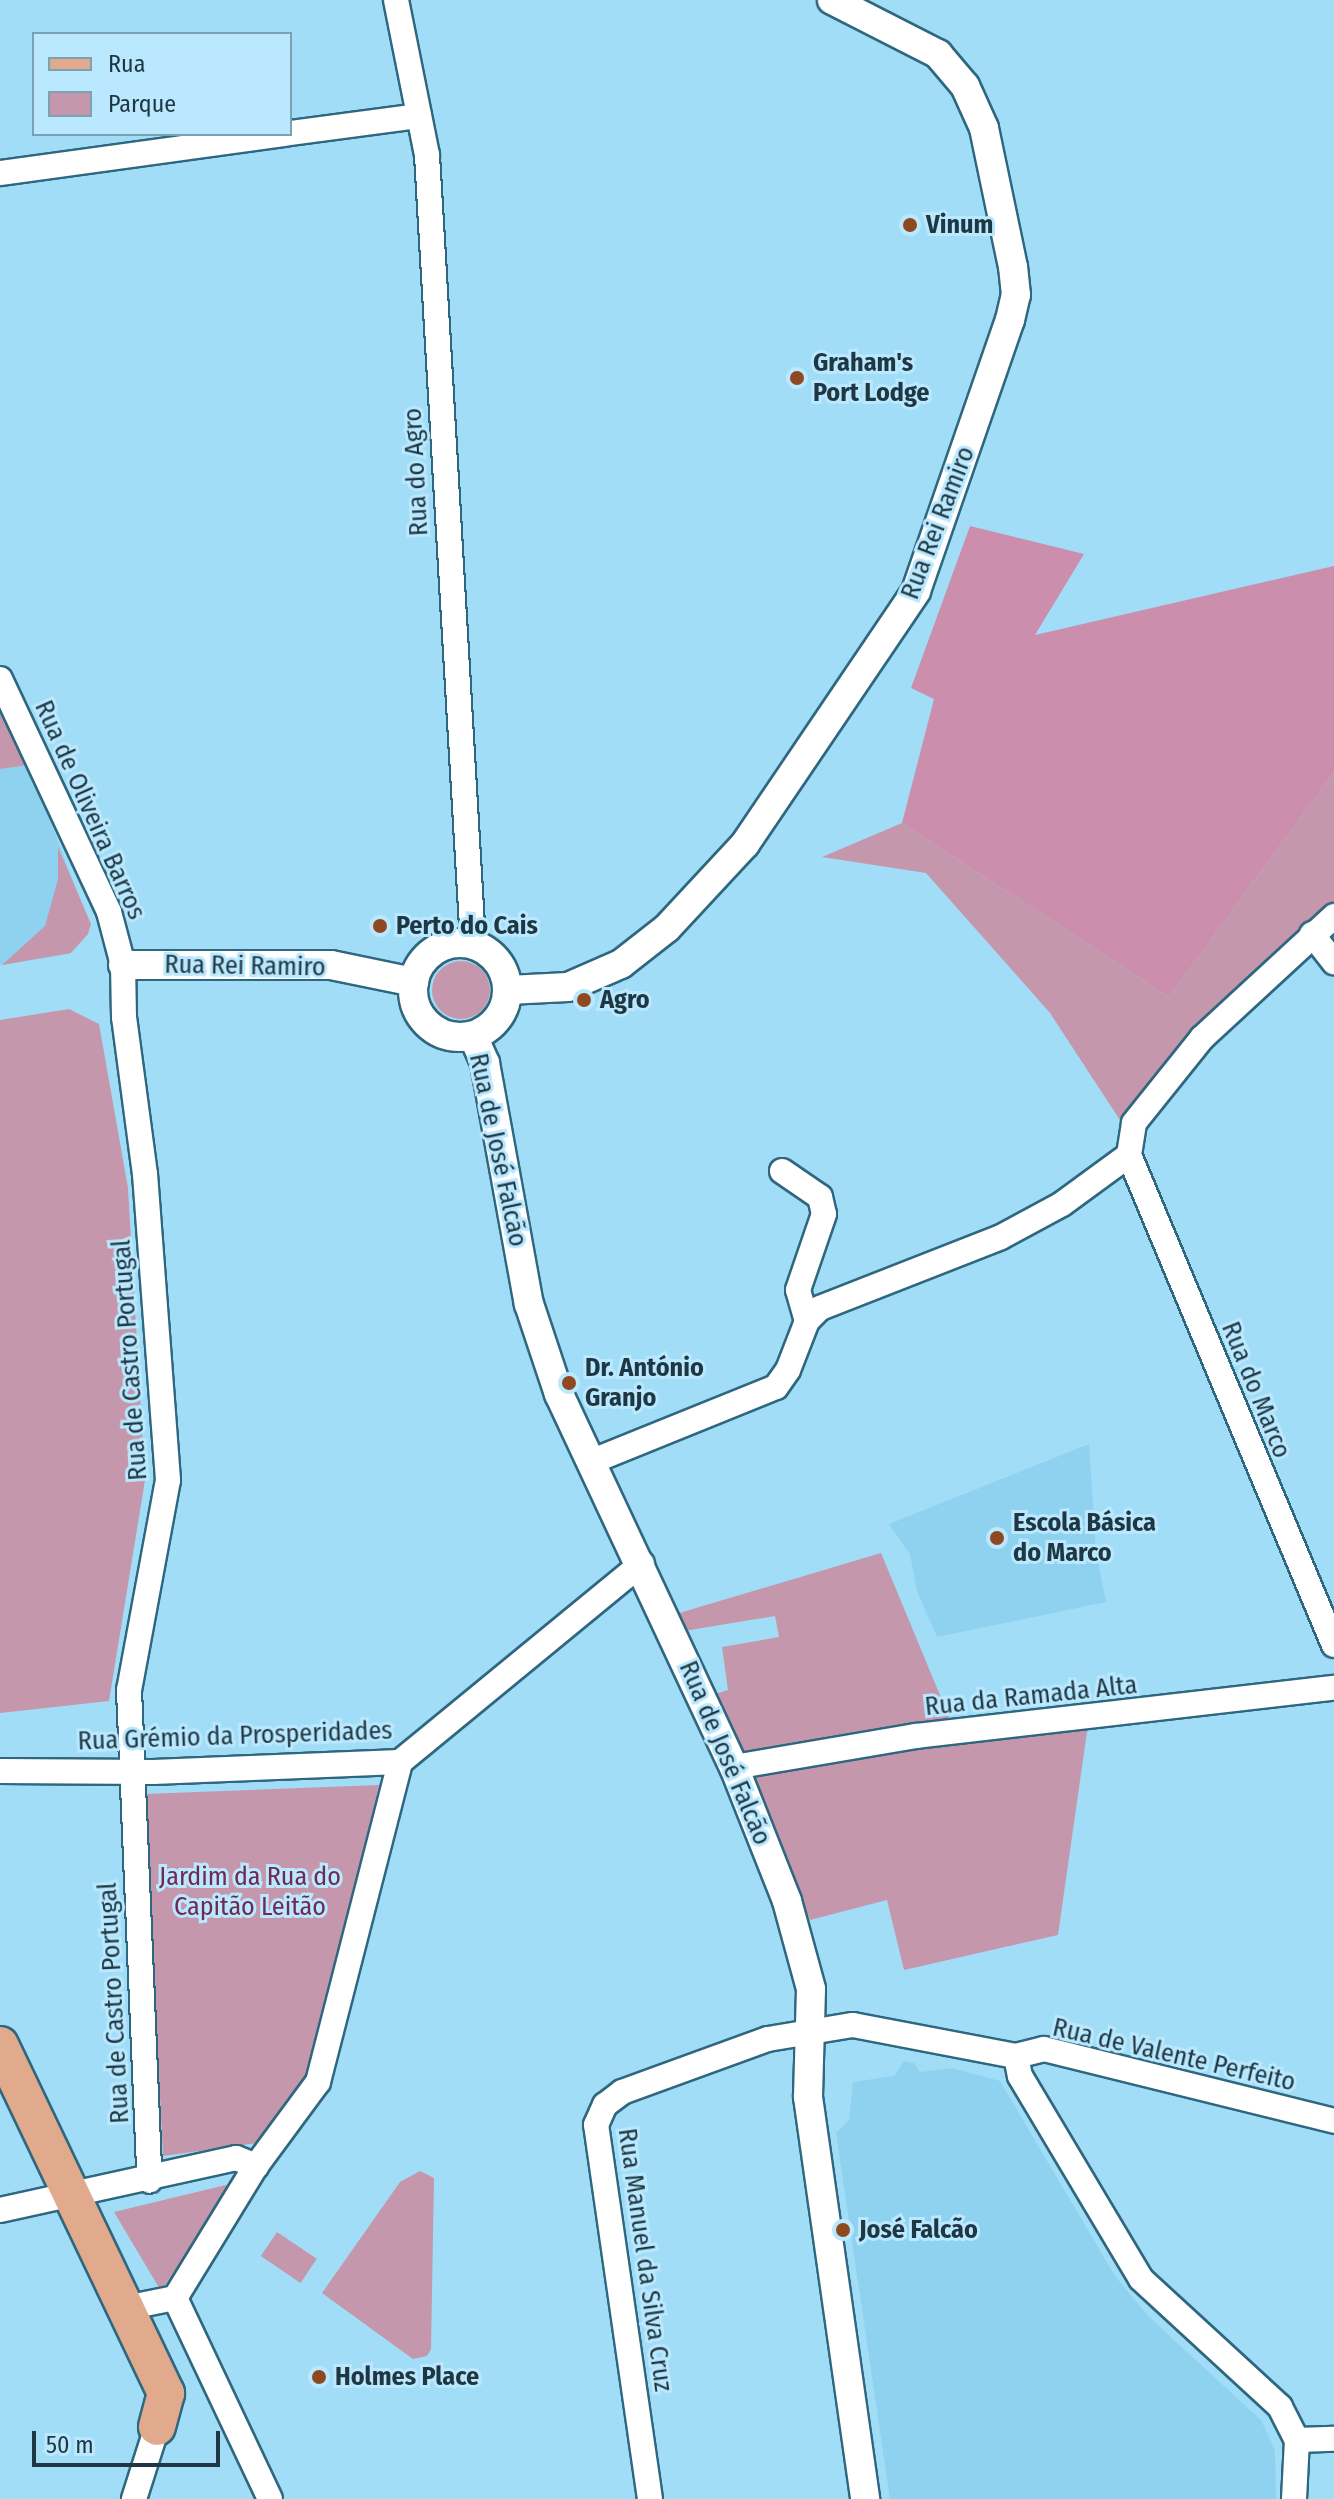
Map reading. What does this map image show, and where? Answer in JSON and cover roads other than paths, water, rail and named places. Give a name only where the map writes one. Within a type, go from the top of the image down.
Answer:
[{"type":"main road","points":[[0,2045],[166,2393],[157,2427]]},
{"type":"street","name":"Rua do Agro","points":[[396,0],[427,155],[473,944]]},
{"type":"street","name":"Rua Rei Ramiro","points":[[508,990],[568,987],[621,964],[678,917],[745,844],[916,591],[1010,320],[1016,295],[1013,267],[984,128],[965,86],[938,54],[832,0]]},
{"type":"street","points":[[292,133],[419,116]]},
{"type":"street","points":[[0,173],[272,136]]},
{"type":"street","name":"Rua de Oliveira Barros","points":[[0,679],[109,912],[123,965]]},
{"type":"street","points":[[593,1461],[776,1387],[788,1370],[807,1321],[820,1308],[1001,1237],[1062,1204],[1129,1155],[1134,1123],[1202,1038],[1334,916]]},
{"type":"street","points":[[1312,934],[1334,962]]},
{"type":"street","points":[[457,943],[473,944],[498,962],[508,990],[498,1019],[473,1036],[442,1034],[429,1025],[416,1005],[414,982],[429,955],[457,943]]},
{"type":"street","name":"Rua Rei Ramiro","points":[[123,965],[331,965],[414,982]]},
{"type":"street","name":"Rua de Castro Portugal","points":[[123,965],[168,1480],[129,1690],[150,2181]]},
{"type":"street","name":"Rua de José Falcão","points":[[473,1036],[485,1063],[529,1304],[559,1394],[642,1563],[734,1767],[787,1901],[811,1989],[808,2097],[865,2499]]},
{"type":"street","name":"Rua do Marco","points":[[1129,1155],[1334,1645]]},
{"type":"street","points":[[782,1171],[820,1197],[824,1214],[798,1290],[807,1321]]},
{"type":"street","name":"Rua Grémio da Prosperidades","points":[[0,1771],[131,1768],[153,1772],[396,1762],[642,1563]]},
{"type":"street","name":"Rua da Ramada Alta","points":[[734,1767],[916,1736],[1334,1688]]},
{"type":"street","points":[[125,2308],[175,2298],[256,2166],[318,2082],[396,1762]]},
{"type":"street","name":"Rua de Valente Perfeito","points":[[812,2031],[853,2025],[1016,2056],[1044,2049],[1334,2121]]},
{"type":"street","name":"Rua Manuel da Silva Cruz","points":[[650,2499],[596,2125],[605,2105],[622,2092],[768,2039],[812,2031]]},
{"type":"street","points":[[1016,2056],[1020,2076],[1141,2279],[1280,2407],[1297,2440],[1294,2499]]},
{"type":"street","points":[[0,2210],[150,2181],[236,2158],[256,2166]]},
{"type":"street","points":[[175,2298],[270,2499]]},
{"type":"street","points":[[138,2495],[157,2427]]},
{"type":"street","points":[[1297,2440],[1334,2439]]},
{"type":"place","name":"Vinum","points":[[910,225]]},
{"type":"place","name":"Graham's Port Lodge","points":[[797,378]]},
{"type":"place","name":"Perto do Cais","points":[[380,926]]},
{"type":"place","name":"Agro","points":[[584,1000]]},
{"type":"place","name":"Dr. António Granjo","points":[[569,1383]]},
{"type":"place","name":"Escola Básica do Marco","points":[[997,1538]]},
{"type":"place","name":"José Falcão","points":[[843,2230]]},
{"type":"place","name":"Holmes Place","points":[[319,2377]]},
{"type":"park label","name":"Jardim da Rua do Capitão Leitão","points":[[250,1892]]}]
